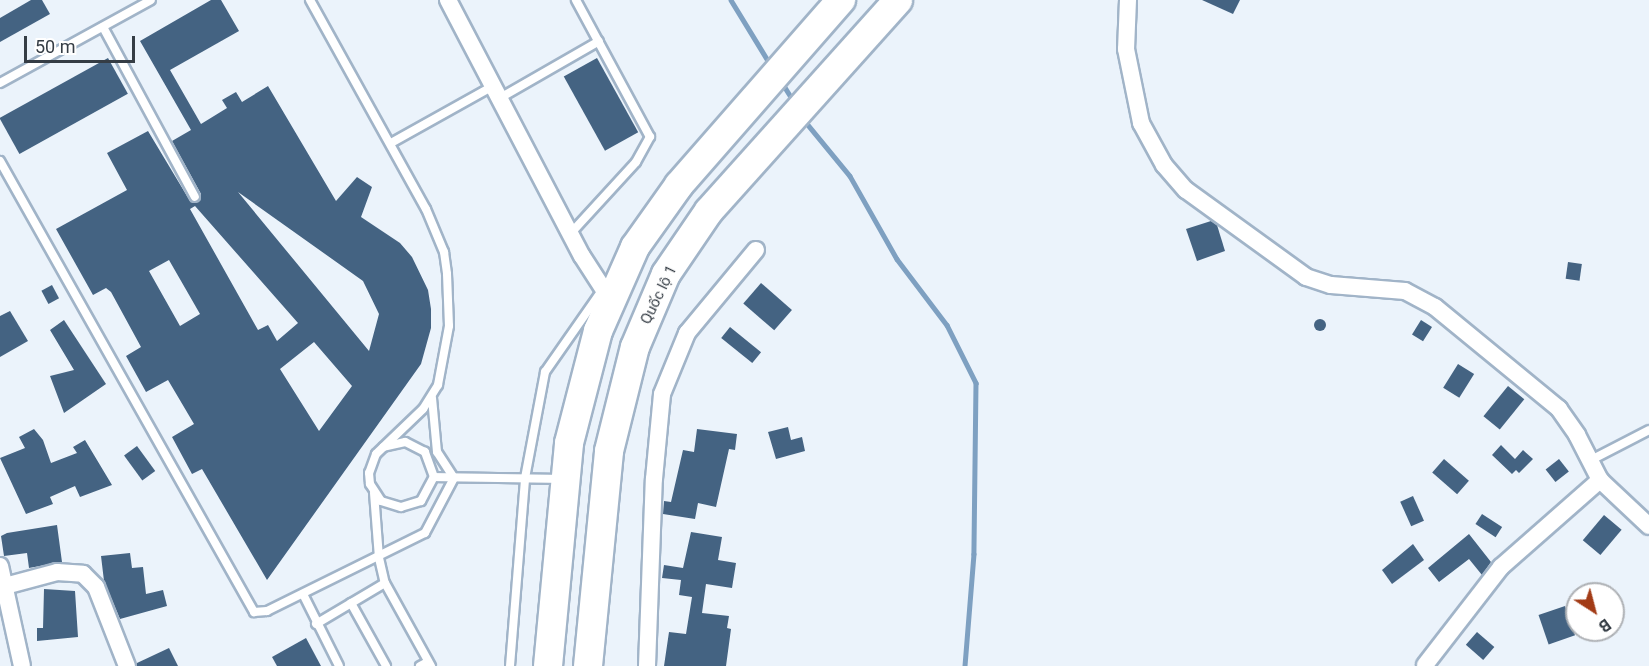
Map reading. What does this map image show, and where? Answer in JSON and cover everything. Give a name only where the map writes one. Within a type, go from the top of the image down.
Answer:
[{"type":"highway","points":[[548,666],[569,443],[607,295],[635,248],[729,126],[841,0]]},
{"type":"highway","name":"Quốc lộ 1","points":[[588,666],[609,451],[635,347],[666,274],[709,211],[898,0]]},
{"type":"highway","points":[[566,480],[607,479]]},
{"type":"street","points":[[448,0],[571,233],[607,295]]},
{"type":"street","points":[[1128,0],[1126,49],[1141,123],[1164,165],[1186,190],[1306,277],[1331,285],[1393,288],[1425,300],[1546,397],[1568,421],[1600,480],[1649,526]]},
{"type":"street","points":[[647,666],[655,460],[662,394],[687,333],[756,250]]},
{"type":"street","points":[[1425,665],[1502,567],[1600,480]]},
{"type":"street","points":[[0,566],[22,666]]},
{"type":"street","points":[[5,586],[57,572],[83,574],[96,587],[127,666]]},
{"type":"lane","points":[[0,83],[151,0]]},
{"type":"lane","points":[[310,0],[391,143],[436,230],[447,274],[446,352],[432,398],[437,452],[454,478]]},
{"type":"lane","points":[[571,233],[636,162],[650,137],[576,0]]},
{"type":"lane","points":[[104,27],[195,197]]},
{"type":"lane","points":[[391,143],[599,41]]},
{"type":"lane","points":[[0,161],[246,605],[254,612],[262,613],[379,558],[425,533],[454,478]]},
{"type":"lane","points":[[510,666],[525,478],[544,372],[607,295]]},
{"type":"lane","points":[[426,665],[385,584],[379,558],[374,493],[370,484],[371,463],[432,398]]},
{"type":"lane","points":[[1591,460],[1649,430]]},
{"type":"lane","points":[[374,493],[391,506],[412,506],[428,493],[434,477],[431,461],[416,445],[405,442],[384,447]]},
{"type":"lane","points":[[434,477],[566,480]]},
{"type":"lane","points":[[316,624],[385,584]]},
{"type":"lane","points":[[303,594],[339,666]]},
{"type":"lane","points":[[351,603],[386,666]]},
{"type":"building","points":[[31,0],[42,0],[50,14],[0,42],[0,18]]},
{"type":"building","points":[[211,0],[221,0],[239,31],[170,70],[201,124],[227,108],[222,100],[236,92],[242,102],[268,86],[336,201],[357,177],[372,187],[361,217],[400,243],[412,257],[428,290],[431,328],[421,364],[267,580],[202,469],[192,474],[172,437],[194,424],[168,380],[146,392],[126,356],[141,347],[111,292],[106,288],[93,295],[56,229],[127,190],[107,153],[148,131],[190,201],[200,201],[201,194],[172,141],[191,130],[140,41]],"holes":[[[238,192],[363,281],[379,314],[369,351]],[[195,206],[298,323],[277,341],[268,325],[258,330],[190,209]],[[169,260],[200,314],[180,326],[149,271]],[[314,342],[352,386],[319,431],[280,369]]]},
{"type":"building","points":[[1202,0],[1240,0],[1233,14]]},
{"type":"building","points":[[108,58],[128,94],[19,154],[0,118]]},
{"type":"building","points":[[597,58],[638,132],[605,151],[564,76]]},
{"type":"building","points":[[1211,221],[1217,225],[1225,251],[1197,261],[1186,229]]},
{"type":"building","points":[[1568,262],[1582,264],[1579,281],[1566,279]]},
{"type":"building","points":[[761,283],[792,310],[774,330],[743,303]]},
{"type":"building","points":[[52,285],[59,298],[48,304],[41,291]]},
{"type":"building","points":[[10,311],[28,341],[0,357],[0,316]]},
{"type":"building","points":[[1322,319],[1326,325],[1322,331],[1318,331],[1314,323]]},
{"type":"building","points":[[64,320],[106,384],[64,413],[50,376],[74,370],[50,330]]},
{"type":"building","points":[[1421,320],[1432,327],[1423,341],[1412,334]]},
{"type":"building","points":[[730,327],[761,352],[752,363],[721,338]]},
{"type":"building","points":[[1458,364],[1474,374],[1459,398],[1443,388]]},
{"type":"building","points":[[1508,386],[1524,399],[1500,430],[1483,416]]},
{"type":"building","points":[[788,427],[791,440],[802,437],[805,451],[776,459],[768,432]]},
{"type":"building","points":[[34,429],[43,440],[51,463],[77,453],[73,447],[85,440],[112,485],[80,497],[75,486],[50,497],[53,504],[26,514],[0,458],[25,448],[19,437]]},
{"type":"building","points":[[697,429],[737,434],[735,450],[729,449],[716,507],[698,503],[695,519],[663,514],[664,501],[671,502],[683,450],[694,452]]},
{"type":"building","points":[[1501,445],[1515,459],[1523,450],[1533,459],[1519,473],[1516,470],[1512,474],[1492,455]]},
{"type":"building","points":[[137,446],[155,471],[142,480],[124,455]]},
{"type":"building","points":[[1444,459],[1469,481],[1457,494],[1432,473]]},
{"type":"building","points":[[1559,459],[1569,472],[1555,482],[1546,469]]},
{"type":"building","points":[[1413,496],[1424,521],[1411,526],[1400,502]]},
{"type":"building","points":[[1482,514],[1502,527],[1496,537],[1475,524]]},
{"type":"building","points":[[1604,515],[1622,530],[1600,555],[1583,540]]},
{"type":"building","points":[[57,525],[62,562],[29,568],[27,553],[4,556],[1,536]]},
{"type":"building","points":[[691,532],[722,537],[718,560],[736,563],[732,588],[706,584],[702,613],[729,616],[727,628],[731,629],[726,666],[664,666],[669,632],[686,634],[692,597],[679,595],[681,580],[662,578],[664,565],[683,568]]},
{"type":"building","points":[[1469,534],[1491,562],[1482,575],[1469,559],[1439,582],[1428,568]]},
{"type":"building","points":[[1413,544],[1424,560],[1392,584],[1382,570]]},
{"type":"building","points":[[130,553],[132,568],[143,567],[146,594],[163,590],[167,606],[120,619],[104,581],[101,556]]},
{"type":"building","points":[[44,589],[75,591],[78,637],[37,641],[37,628],[43,628]]},
{"type":"building","points":[[1565,606],[1565,639],[1549,644],[1539,615]]},
{"type":"building","points":[[1477,632],[1494,647],[1483,660],[1466,645]]},
{"type":"building","points":[[306,638],[321,666],[277,666],[272,657]]},
{"type":"building","points":[[169,648],[178,666],[137,666],[137,663]]},
{"type":"waterway","points":[[731,0],[770,64]]},
{"type":"waterway","points":[[781,81],[794,102]]},
{"type":"waterway","points":[[804,120],[850,176],[897,259],[947,325],[976,383],[974,554],[965,666]]}]
